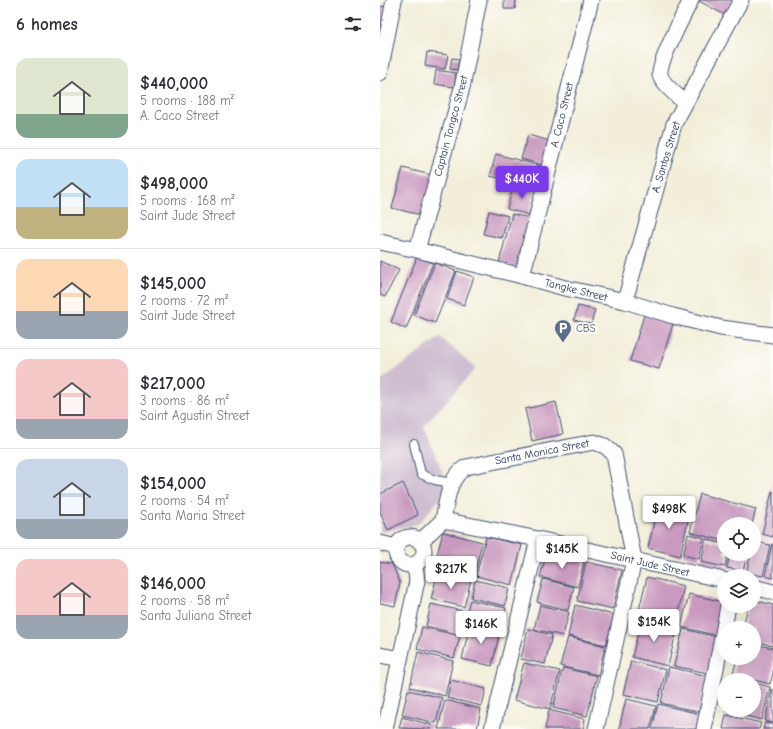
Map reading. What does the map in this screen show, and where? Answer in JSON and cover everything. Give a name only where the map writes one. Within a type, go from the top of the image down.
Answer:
[{"type":"street","points":[[381,68],[394,0]]},
{"type":"street","name":"Captain Tongco Street","points":[[417,250],[462,88],[479,0]]},
{"type":"street","name":"A. Caco Street","points":[[522,276],[591,0]]},
{"type":"street","points":[[685,103],[666,84],[660,76],[660,72],[691,0]]},
{"type":"street","name":"A. Santos Street","points":[[625,301],[674,124],[741,0]]},
{"type":"street","name":"Tangke Street","points":[[380,242],[522,276],[565,288],[625,301],[673,316],[721,328],[773,335]]},
{"type":"street","name":"Santa Monica Street","points":[[443,520],[452,483],[457,474],[466,467],[594,442],[605,446],[614,454],[634,560]]},
{"type":"street","points":[[420,542],[443,520]]},
{"type":"street","name":"Saint Jude Street","points":[[443,520],[538,539],[717,578]]},
{"type":"street","points":[[406,538],[416,539],[420,542],[423,556],[420,560],[412,565],[403,564],[399,561],[396,547],[402,540],[406,538]]},
{"type":"street","points":[[492,729],[538,539]]},
{"type":"street","points":[[380,543],[396,547]]},
{"type":"street","points":[[596,729],[634,560]]},
{"type":"street","points":[[385,729],[417,581],[416,572],[412,565]]},
{"type":"street","points":[[761,589],[773,592]]},
{"type":"street","points":[[380,655],[400,659]]},
{"type":"street","points":[[704,729],[717,663]]},
{"type":"lane","points":[[414,444],[421,474],[435,480],[452,483]]},
{"type":"shaded area","points":[[440,337],[476,368],[424,426],[445,479],[443,495],[418,524],[380,532],[380,381]]},
{"type":"shaded area","points":[[773,479],[773,587],[761,584],[761,569],[748,569],[750,561],[761,561],[761,523]]},
{"type":"building","points":[[504,0],[516,0],[515,9],[504,9]]},
{"type":"building","points":[[697,0],[733,0],[725,15]]},
{"type":"building","points":[[380,6],[387,7],[384,27],[380,27]]},
{"type":"building","points":[[427,52],[448,55],[445,69],[425,66]]},
{"type":"building","points":[[452,58],[459,59],[457,70],[450,69]]},
{"type":"building","points":[[436,70],[456,73],[454,87],[434,84]]},
{"type":"building","points":[[528,135],[550,141],[543,165],[521,159]]},
{"type":"building","points":[[496,154],[544,167],[538,188],[490,176]]},
{"type":"building","points":[[403,168],[435,176],[425,216],[392,208]]},
{"type":"building","points":[[514,184],[536,190],[529,215],[507,209]]},
{"type":"building","points":[[489,211],[508,216],[502,238],[483,234]]},
{"type":"building","points":[[512,214],[530,218],[517,268],[499,263]]},
{"type":"building","points":[[417,257],[433,263],[406,329],[391,322]]},
{"type":"building","points":[[380,261],[399,270],[385,297],[380,295]]},
{"type":"building","points":[[435,263],[456,271],[435,323],[414,315]]},
{"type":"building","points":[[457,271],[474,277],[464,305],[447,299]]},
{"type":"building","points":[[578,306],[595,310],[591,324],[574,320]]},
{"type":"building","points":[[644,315],[673,324],[659,369],[630,361]]},
{"type":"building","points":[[556,402],[563,434],[532,441],[525,409]]},
{"type":"building","points":[[403,483],[418,515],[388,530],[380,512],[380,494]]},
{"type":"building","points":[[773,491],[773,537],[762,534]]},
{"type":"building","points":[[700,494],[756,509],[754,517],[717,517],[717,539],[690,532]]},
{"type":"building","points":[[658,505],[690,512],[680,556],[648,548]]},
{"type":"building","points":[[443,532],[482,542],[474,576],[434,566]]},
{"type":"building","points":[[688,534],[704,538],[699,559],[683,555]]},
{"type":"building","points":[[486,537],[522,545],[512,585],[476,576]]},
{"type":"building","points":[[706,539],[717,542],[717,561],[726,561],[725,567],[701,562]]},
{"type":"building","points":[[761,543],[770,545],[763,576],[761,576],[761,569],[747,569],[749,561],[761,561]]},
{"type":"building","points":[[773,544],[773,578],[765,576]]},
{"type":"building","points":[[547,552],[584,562],[578,587],[540,577]]},
{"type":"building","points":[[728,561],[745,561],[743,569],[727,568]]},
{"type":"building","points":[[380,562],[392,564],[400,583],[395,606],[380,603]]},
{"type":"building","points":[[586,562],[622,570],[613,609],[577,601]]},
{"type":"building","points":[[438,572],[471,580],[464,607],[431,599]]},
{"type":"building","points":[[647,577],[684,586],[675,627],[637,618]]},
{"type":"building","points":[[543,579],[574,587],[568,610],[537,602]]},
{"type":"building","points":[[475,580],[509,588],[505,606],[471,598]]},
{"type":"building","points":[[689,594],[717,600],[717,613],[722,613],[721,621],[717,621],[717,636],[681,627]]},
{"type":"building","points":[[470,600],[506,608],[501,627],[465,619]]},
{"type":"building","points":[[761,602],[773,605],[773,646],[761,643],[761,621],[745,621],[746,613],[761,613]]},
{"type":"building","points":[[431,604],[463,611],[457,634],[426,626]]},
{"type":"building","points":[[540,605],[569,612],[563,636],[534,629]]},
{"type":"building","points":[[575,605],[614,615],[606,645],[568,636]]},
{"type":"building","points":[[641,620],[677,629],[668,666],[632,657]]},
{"type":"building","points":[[470,624],[500,631],[492,666],[462,659]]},
{"type":"building","points":[[422,627],[460,636],[454,658],[417,649]]},
{"type":"building","points":[[528,629],[552,635],[545,664],[521,659]]},
{"type":"building","points":[[683,629],[717,637],[717,654],[712,674],[674,666]]},
{"type":"building","points":[[568,637],[605,646],[598,675],[560,666]]},
{"type":"building","points":[[761,645],[773,648],[773,673],[770,684],[761,682],[761,673],[733,673],[735,665],[761,665]]},
{"type":"building","points":[[418,652],[453,661],[445,696],[410,687]]},
{"type":"building","points":[[631,661],[666,670],[658,702],[623,694]]},
{"type":"building","points":[[524,663],[560,671],[550,709],[514,700]]},
{"type":"building","points":[[669,667],[708,676],[699,712],[661,703]]},
{"type":"building","points":[[563,668],[597,676],[587,716],[553,708]]},
{"type":"building","points":[[451,680],[486,689],[482,706],[447,698]]},
{"type":"building","points":[[761,685],[770,687],[762,720],[750,717],[761,717]]},
{"type":"building","points":[[773,689],[773,723],[765,721]]},
{"type":"building","points":[[408,690],[442,698],[436,723],[402,715]]},
{"type":"building","points":[[626,699],[656,706],[650,729],[619,729]]},
{"type":"building","points":[[445,700],[481,709],[477,729],[438,729]]},
{"type":"building","points":[[658,704],[700,714],[696,729],[652,729]]},
{"type":"building","points":[[549,710],[585,719],[583,729],[545,729]]},
{"type":"building","points":[[402,717],[432,725],[431,729],[399,728]]},
{"type":"building","points":[[726,717],[735,717],[761,723],[759,729],[723,729]]},
{"type":"building","points":[[765,723],[773,724],[773,729],[763,729]]},
{"type":"place","name":"CBS","points":[[563,343]]}]
